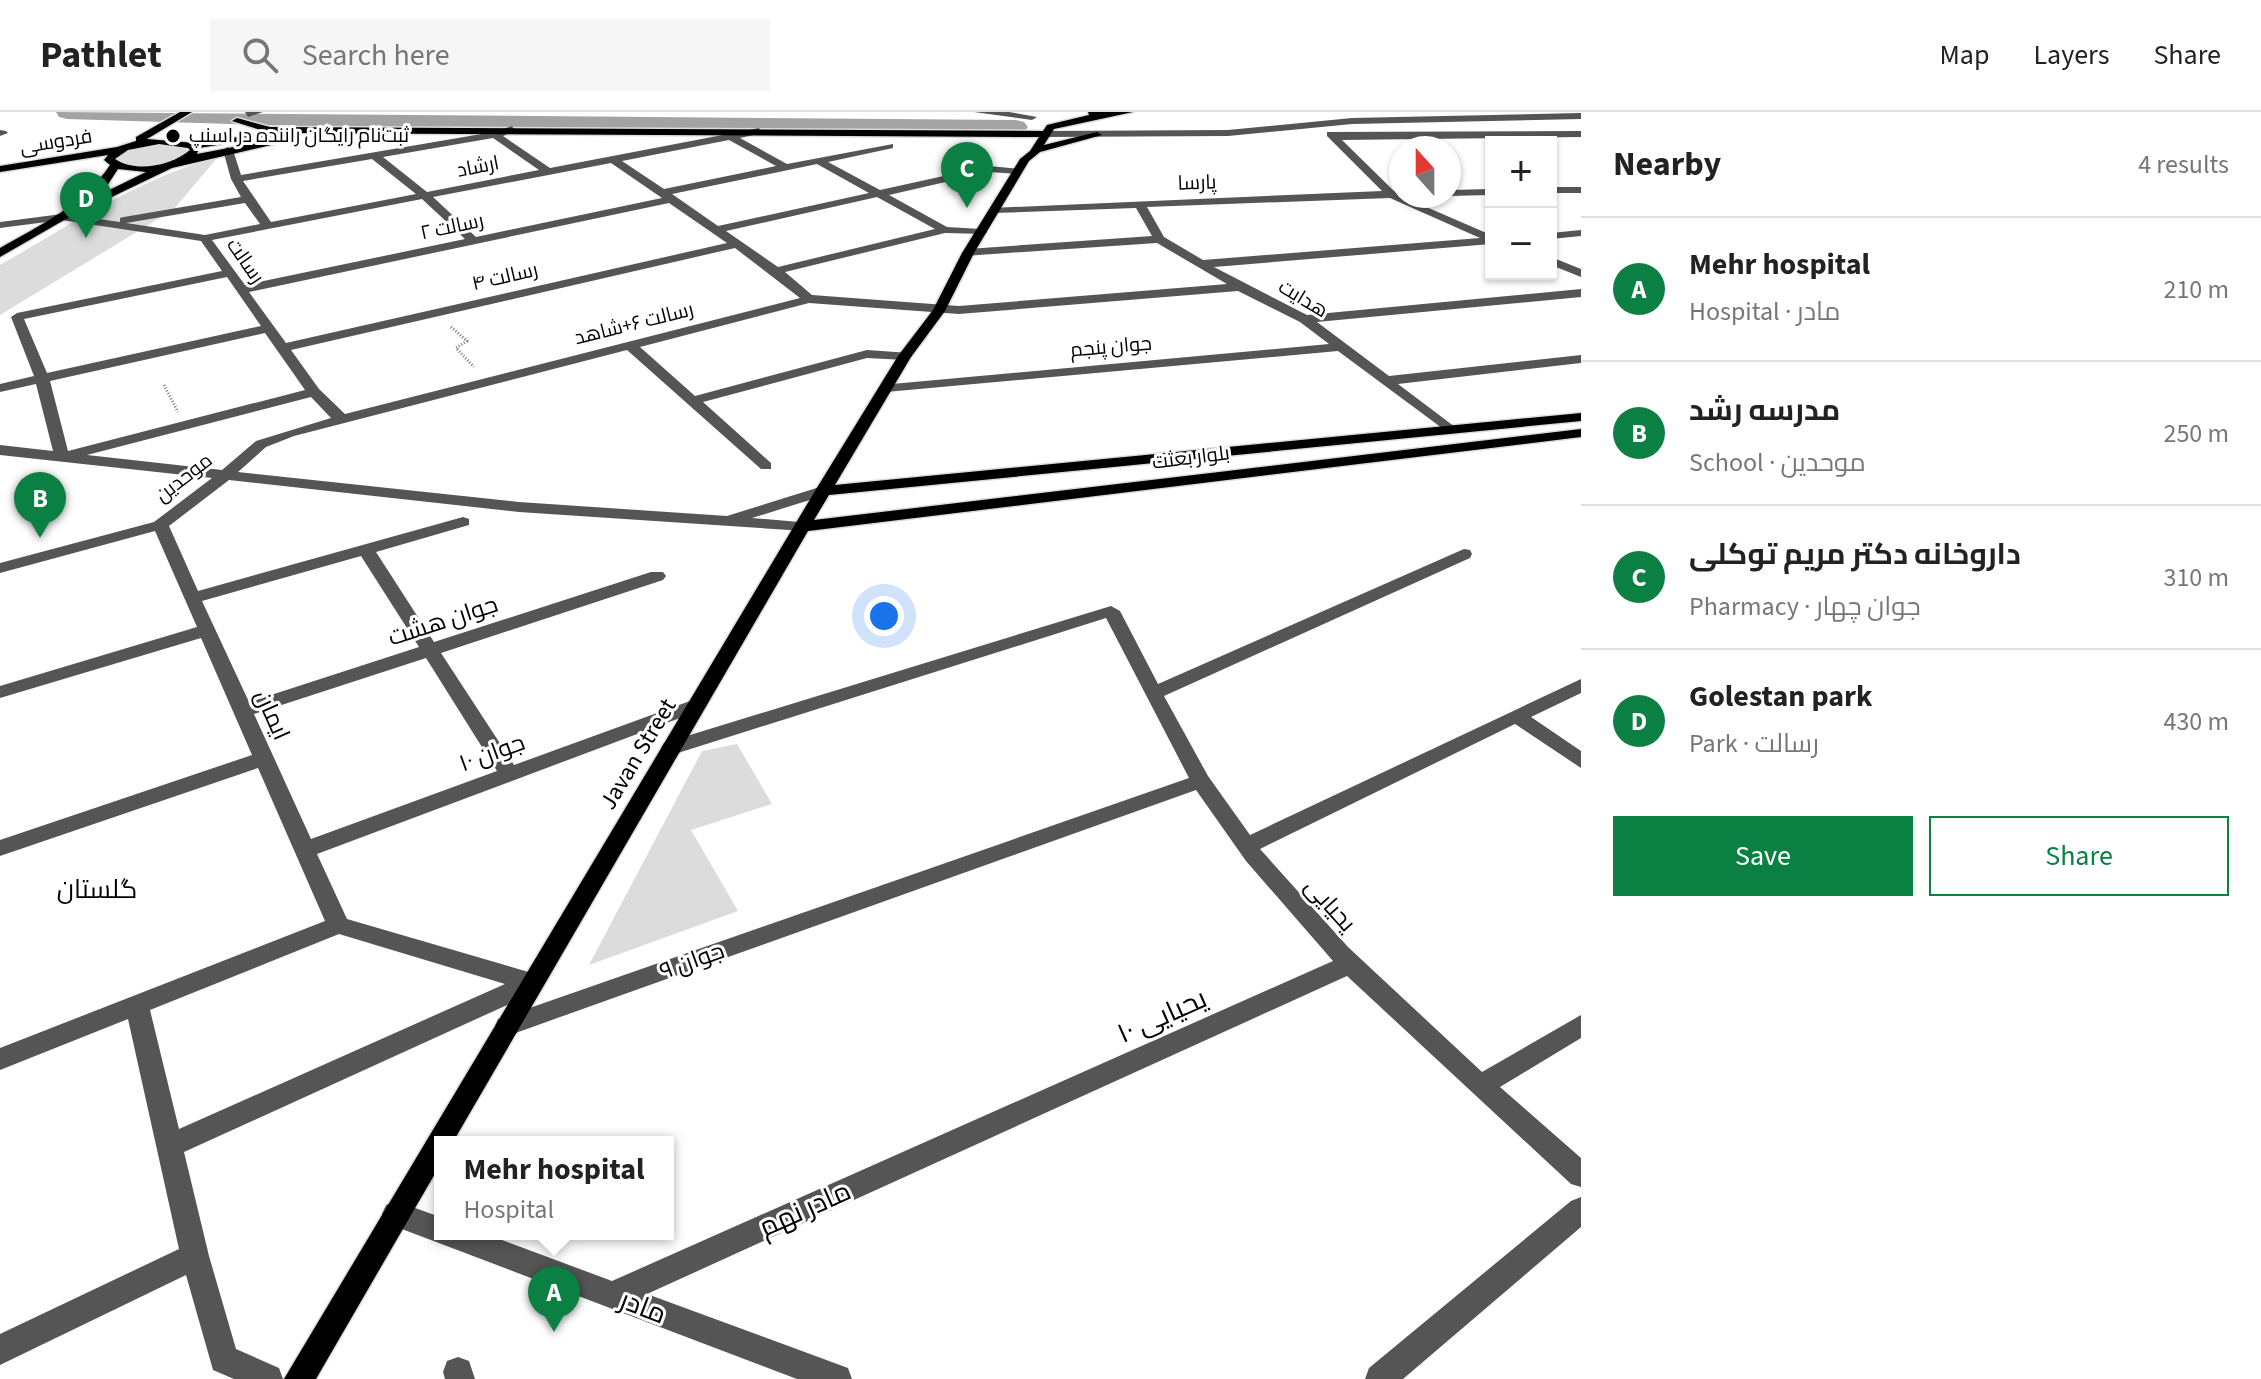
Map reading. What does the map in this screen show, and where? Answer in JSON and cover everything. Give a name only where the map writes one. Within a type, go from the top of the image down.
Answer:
[{"type":"main road","points":[[130,145],[187,112]]},
{"type":"main road","points":[[237,121],[270,130],[1043,134],[1050,127],[1063,122],[1128,112]]},
{"type":"main road","points":[[192,146],[252,113]]},
{"type":"main road","points":[[1028,134],[1039,116],[1106,114]]},
{"type":"main road","points":[[130,145],[159,141],[192,146],[305,132],[371,129]]},
{"type":"main road","points":[[183,160],[228,150],[371,129]]},
{"type":"main road","points":[[974,134],[995,138],[1025,158],[1097,135]]},
{"type":"main road","name":"Javan Street","points":[[1025,158],[1028,134]]},
{"type":"main road","name":"Javan Street","points":[[442,1136],[823,491],[905,356],[939,311],[968,253],[1025,158],[1043,134]]},
{"type":"main road","name":"فردوسی","points":[[0,169],[117,150],[130,145]]},
{"type":"main road","points":[[0,253],[62,217],[191,156],[195,151],[192,146]]},
{"type":"main road","points":[[62,217],[101,187],[113,164],[109,160],[117,150]]},
{"type":"main road","name":"فردوسی","points":[[0,176],[113,164],[138,168],[169,165]]},
{"type":"main road","name":"بلوار بعثت","points":[[823,491],[1581,417]]},
{"type":"main road","points":[[1558,419],[1579,434]]},
{"type":"main road","name":"بلوار بعثت","points":[[805,526],[1579,434]]},
{"type":"main road","points":[[919,482],[918,488],[930,509]]},
{"type":"main road","name":"Javan Street","points":[[299,1379],[434,1150]]},
{"type":"street","points":[[979,112],[1039,116]]},
{"type":"street","points":[[1043,134],[1228,133],[1352,121],[1581,116]]},
{"type":"street","points":[[1304,127],[1336,137],[1389,187]]},
{"type":"street","points":[[236,179],[495,135],[512,129]]},
{"type":"street","name":"ارشاد","points":[[205,238],[759,131]]},
{"type":"street","points":[[1336,137],[1581,134]]},
{"type":"street","points":[[495,135],[548,172]]},
{"type":"street","points":[[730,136],[787,168]]},
{"type":"street","name":"رسالت ۲","points":[[241,290],[474,241],[889,146]]},
{"type":"street","points":[[228,150],[236,179],[246,199],[268,226]]},
{"type":"street","points":[[375,156],[474,241]]},
{"type":"street","points":[[716,230],[989,169],[1025,158]]},
{"type":"street","points":[[613,159],[776,271],[809,299]]},
{"type":"street","points":[[819,161],[945,230]]},
{"type":"street","points":[[1557,190],[1581,190]]},
{"type":"street","points":[[1461,193],[1485,192]]},
{"type":"street","name":"پارسا","points":[[995,210],[1389,194]]},
{"type":"street","points":[[108,223],[246,199]]},
{"type":"street","points":[[968,253],[1159,239],[1140,204]]},
{"type":"street","points":[[1425,208],[1485,237]]},
{"type":"street","name":"رسالت","points":[[0,225],[62,217],[205,238],[314,392],[342,420]]},
{"type":"street","points":[[776,271],[945,230],[981,232]]},
{"type":"street","points":[[1557,235],[1581,233]]},
{"type":"street","name":"هدایت","points":[[1159,239],[1240,287],[1305,319],[1450,430]]},
{"type":"street","points":[[1201,264],[1485,240]]},
{"type":"street","name":"رسالت ۴","points":[[283,348],[736,244]]},
{"type":"street","points":[[1557,263],[1581,273]]},
{"type":"street","points":[[62,457],[42,379],[17,317],[229,273]]},
{"type":"street","name":"رسالت ۶+شاهد","points":[[342,420],[809,299],[939,311],[1240,287]]},
{"type":"street","points":[[1305,319],[1581,293]]},
{"type":"street","points":[[0,388],[269,328]]},
{"type":"street","points":[[631,346],[766,466]]},
{"type":"street","name":"جوان پنجم","points":[[886,388],[1339,347]]},
{"type":"street","points":[[692,401],[867,354],[905,356]]},
{"type":"street","points":[[1385,381],[1581,359]]},
{"type":"street","points":[[62,457],[314,392]]},
{"type":"street","name":"موحدین","points":[[0,568],[160,525],[261,444],[342,420]]},
{"type":"street","points":[[0,450],[519,507],[805,526]]},
{"type":"street","points":[[718,522],[823,491]]},
{"type":"street","points":[[192,598],[463,522]]},
{"type":"street","name":"ایمان","points":[[160,525],[338,925]]},
{"type":"street","points":[[365,548],[509,774]]},
{"type":"street","points":[[1155,693],[1464,554]]},
{"type":"street","name":"جوان هشت","points":[[243,711],[657,576]]},
{"type":"street","name":"یحیایی","points":[[671,748],[902,679],[1111,611],[1201,781],[1246,846],[1289,898],[1350,964],[1581,1175]]},
{"type":"street","points":[[0,692],[207,630]]},
{"type":"street","points":[[1246,846],[1581,685]]},
{"type":"street","name":"جوان ۱۰","points":[[304,850],[697,705]]},
{"type":"street","points":[[1518,717],[1581,761]]},
{"type":"street","points":[[0,848],[263,759]]},
{"type":"street","name":"جوان ۹","points":[[507,1026],[1201,781]]},
{"type":"street","points":[[0,1059],[338,925],[532,983]]},
{"type":"street","name":"یحیایی ۱۰","points":[[998,1122],[1350,964]]},
{"type":"street","points":[[171,1145],[532,983]]},
{"type":"street","points":[[137,1005],[195,1256],[224,1359],[268,1379]]},
{"type":"street","points":[[1482,1085],[1581,1025]]},
{"type":"street","name":"مادر نهم","points":[[612,1295],[998,1122]]},
{"type":"street","points":[[1385,1375],[1581,1210]]},
{"type":"street","points":[[396,1214],[434,1228]]},
{"type":"street","name":"مادر","points":[[466,1240],[837,1379]]},
{"type":"street","points":[[0,1350],[195,1256]]},
{"type":"path","points":[[435,313],[467,341],[456,348],[488,382]]},
{"type":"path","points":[[164,385],[185,424]]},
{"type":"shaded area","points":[[165,143],[184,147],[187,151],[173,161],[153,167],[132,166],[116,159],[127,150]]},
{"type":"shaded area","points":[[218,157],[173,210],[0,315],[0,265],[133,190]]},
{"type":"shaded area","points":[[737,744],[772,804],[691,830],[738,911],[589,965],[702,751]]},
{"type":"waterway","points":[[67,112],[295,119],[1016,127]]},
{"type":"place","name":"ثبت‌نام رایگان راننده در اسنپ","points":[[173,136]]},
{"type":"place","name":"داروخانه دکتر مریم توکلی","points":[[967,208]]},
{"type":"place","name":"Golestan park","points":[[86,238]]},
{"type":"place","name":"مدرسه رشد","points":[[40,538]]},
{"type":"place","name":"Mehr hospital","points":[[554,1332]]},
{"type":"district","name":"گلستان","points":[[97,889]]}]
